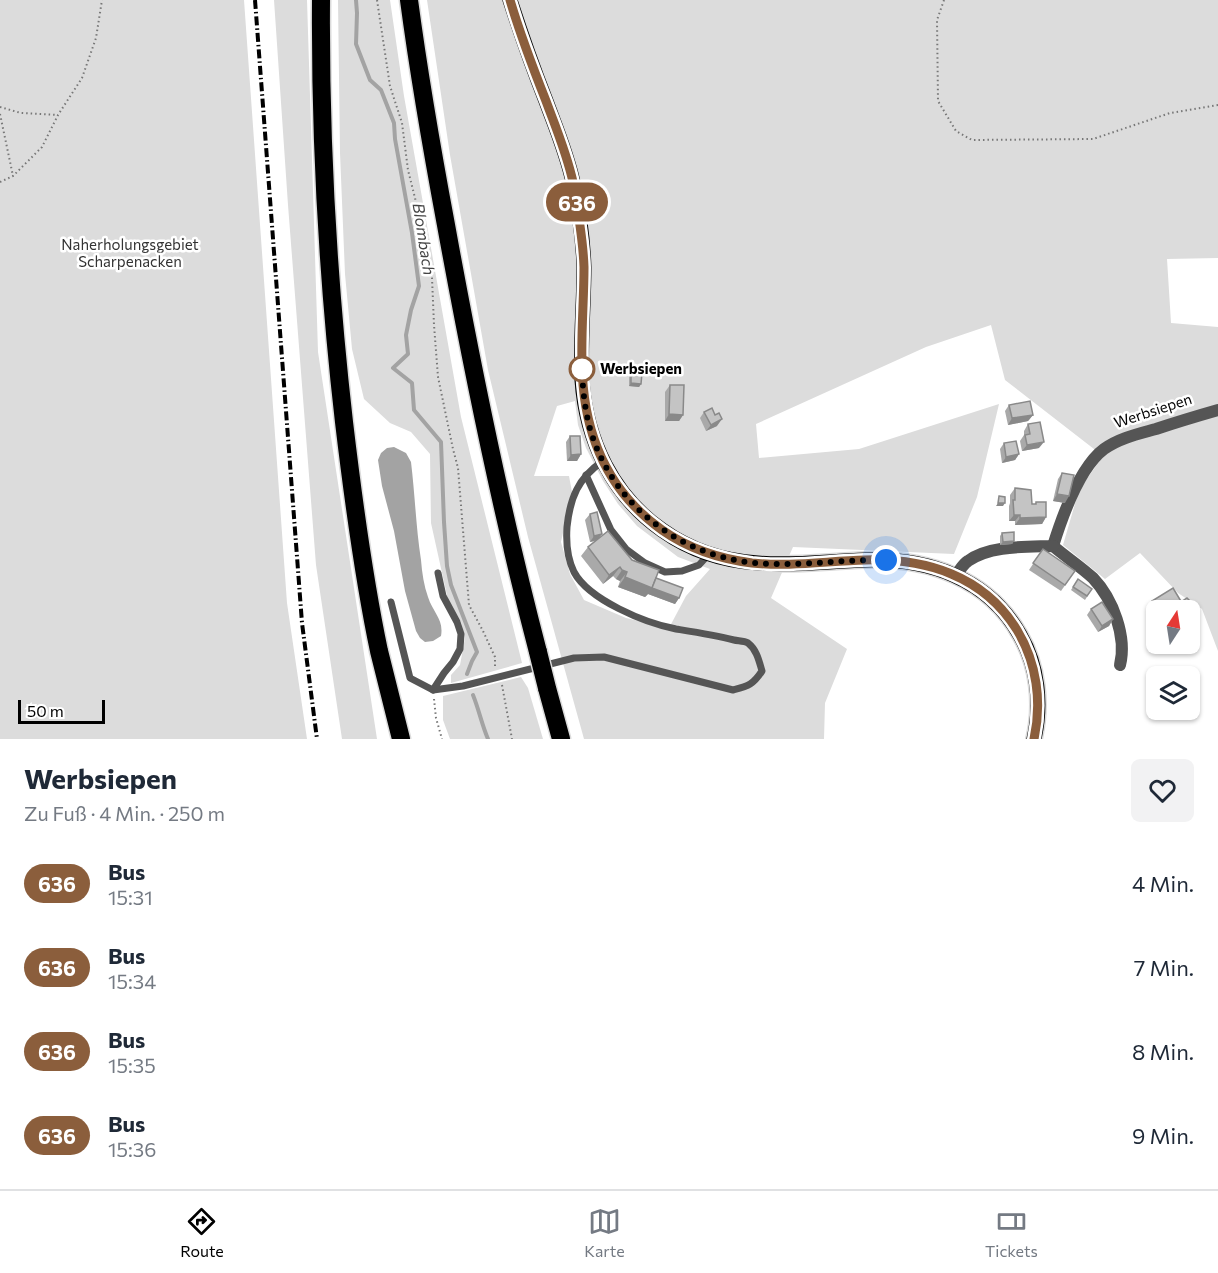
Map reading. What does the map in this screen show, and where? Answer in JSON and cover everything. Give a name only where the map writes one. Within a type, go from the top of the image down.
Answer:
[{"type":"highway","points":[[321,0],[326,204],[337,356],[355,514],[379,651],[401,739]]},
{"type":"highway","points":[[409,0],[419,73],[468,347],[498,488],[561,739]]},
{"type":"main road","points":[[510,0],[523,41],[561,139],[572,179],[583,243],[582,382],[589,425],[603,461],[619,488],[645,516],[664,532],[709,554],[761,563],[900,561],[925,565],[956,575],[975,585],[997,604],[1023,640],[1037,687],[1038,711],[1034,739]]},
{"type":"street","name":"Werbsiepen","points":[[1053,546],[1068,505],[1087,468],[1104,449],[1130,436],[1218,410]]},
{"type":"street","points":[[956,575],[969,560],[989,552],[1053,546],[1093,579],[1111,605],[1122,637],[1123,649],[1120,664]]},
{"type":"lane","points":[[392,602],[410,678],[433,690],[463,686],[574,658],[604,657],[733,690],[755,682],[762,671],[758,655],[748,643],[652,622],[601,599],[586,587],[574,571],[565,543],[568,514],[575,492],[586,475],[603,461]]},
{"type":"lane","points":[[586,475],[611,530],[626,549],[645,563],[665,572],[682,571],[699,565],[709,554]]},
{"type":"lane","points":[[433,690],[460,649],[461,634],[443,596],[438,573]]},
{"type":"path","points":[[0,182],[13,176],[42,147],[58,115],[82,78],[96,38],[102,0]]},
{"type":"path","points":[[377,0],[390,86],[402,123],[408,170],[432,278],[438,377],[458,468],[469,605],[495,657],[512,739]]},
{"type":"path","points":[[944,0],[937,20],[938,101],[957,131],[972,140],[1093,139],[1170,113],[1218,105]]},
{"type":"path","points":[[0,107],[21,113],[58,115]]},
{"type":"path","points":[[0,114],[13,176]]},
{"type":"path","points":[[433,690],[436,718],[442,739]]},
{"type":"green space","name":"Naherholungsgebiet Scharpenacken","points":[[0,0],[244,0],[287,603],[307,739],[0,739]]},
{"type":"green space","points":[[274,0],[307,0],[318,352],[377,739],[342,739],[316,565]]},
{"type":"green space","points":[[338,0],[390,0],[404,96],[461,417],[522,663],[451,683],[451,675],[460,665],[465,638],[461,622],[448,600],[431,523],[430,454],[411,432],[390,423],[364,399],[352,349],[345,274],[340,153]]},
{"type":"green space","points":[[427,0],[1218,0],[1218,258],[1167,259],[1171,323],[1218,327],[1218,651],[1200,608],[1200,600],[1188,600],[1178,593],[1140,553],[1105,579],[1063,545],[1079,490],[1103,456],[1005,380],[991,325],[926,347],[756,424],[759,458],[859,449],[999,404],[977,497],[954,554],[793,547],[771,598],[847,649],[825,703],[824,739],[584,739],[528,537],[488,370],[450,155]],"holes":[[[575,401],[578,425],[586,448],[618,504],[637,526],[678,557],[710,569],[686,596],[669,628],[626,618],[584,600],[570,574],[561,542],[572,492],[569,476],[534,476],[557,406]]]},
{"type":"green space","points":[[521,677],[528,688],[543,739],[450,739],[443,720],[443,696]]},
{"type":"shaded area","points":[[394,447],[406,453],[411,462],[423,579],[430,603],[442,630],[441,636],[433,641],[425,642],[416,631],[382,486],[378,460],[387,448]]},
{"type":"building","points":[[631,372],[642,373],[641,384],[631,383]]},
{"type":"building","points":[[670,385],[684,385],[683,415],[669,414]]},
{"type":"building","points":[[1030,401],[1033,415],[1012,418],[1009,405]]},
{"type":"building","points":[[712,408],[715,415],[719,413],[722,419],[711,425],[704,412]]},
{"type":"building","points":[[1040,422],[1044,442],[1027,445],[1025,435],[1030,434],[1028,424]]},
{"type":"building","points":[[570,436],[580,436],[581,454],[571,455]]},
{"type":"building","points":[[1016,441],[1019,454],[1006,457],[1004,443]]},
{"type":"building","points":[[1062,473],[1074,475],[1069,496],[1057,494]]},
{"type":"building","points":[[1015,488],[1031,490],[1032,504],[1046,502],[1046,517],[1020,518],[1020,515],[1014,515]]},
{"type":"building","points":[[999,496],[1005,497],[1005,503],[998,503]]},
{"type":"building","points":[[597,512],[602,534],[594,536],[590,514]]},
{"type":"building","points":[[608,531],[632,560],[659,570],[652,588],[625,577],[627,572],[620,567],[609,575],[588,547]]},
{"type":"building","points":[[1014,532],[1014,541],[1003,542],[1002,533]]},
{"type":"building","points":[[1043,549],[1075,571],[1065,585],[1033,563]]},
{"type":"building","points":[[656,578],[683,588],[679,598],[652,588]]},
{"type":"building","points":[[1078,579],[1092,589],[1087,596],[1073,587]]},
{"type":"building","points":[[1173,588],[1180,600],[1154,600]]},
{"type":"building","points":[[1102,602],[1113,619],[1102,626],[1091,609]]},
{"type":"waterway","name":"Blombach","points":[[356,0],[356,44],[370,80],[381,90],[394,123],[419,286],[406,335],[408,354],[393,368],[412,383],[414,410],[441,442],[447,566],[451,585],[477,652],[467,674]]},
{"type":"waterway","name":"Blombach","points":[[473,695],[488,739]]},
{"type":"railway","points":[[255,0],[302,623],[317,739]]},
{"type":"bus line","name":"636","points":[[510,0],[561,139],[572,179],[583,243],[582,382],[589,425],[596,446],[619,488],[640,512],[664,532],[709,554],[751,563],[900,561],[938,569],[975,585],[1006,614],[1027,649],[1037,687],[1038,711],[1034,739]]},
{"type":"place","name":"Werbsiepen","points":[[582,369]]},
{"type":"route","points":[[582,369],[582,361],[582,382],[592,435],[608,471],[626,497],[664,532],[709,554],[751,563],[886,560]]}]
